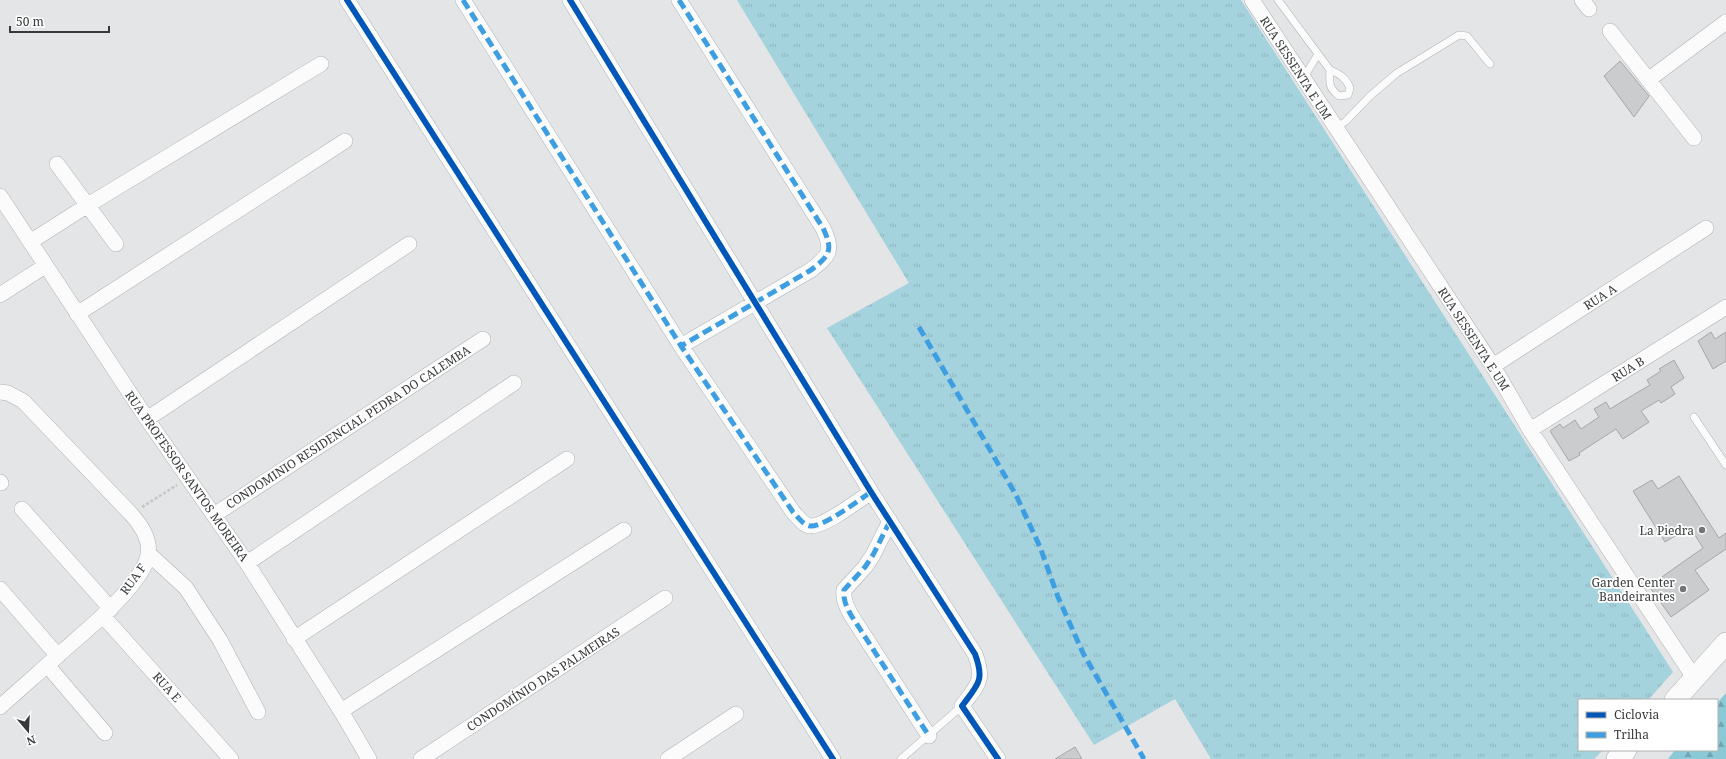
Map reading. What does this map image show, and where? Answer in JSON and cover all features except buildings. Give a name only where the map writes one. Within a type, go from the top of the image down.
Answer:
[{"type":"main road","points":[[1676,699],[1726,643]]},
{"type":"main road","points":[[1617,759],[1625,751]]},
{"type":"street","points":[[347,0],[832,759]]},
{"type":"street","points":[[463,0],[681,346],[793,512],[803,523],[810,526],[830,519],[871,492]]},
{"type":"street","points":[[570,0],[871,492],[975,654],[980,667],[980,678],[974,690],[962,706],[998,759]]},
{"type":"street","points":[[679,0],[824,228],[830,247],[828,255],[822,261],[755,304],[681,346]]},
{"type":"street","name":"RUA SESSENTA E UM","points":[[1252,0],[1302,79],[1493,366],[1530,430],[1695,679]]},
{"type":"street","points":[[1648,80],[1726,22]]},
{"type":"street","points":[[1610,31],[1694,138]]},
{"type":"street","points":[[30,242],[88,205],[321,64]]},
{"type":"street","points":[[77,314],[345,140]]},
{"type":"street","points":[[57,164],[116,244]]},
{"type":"street","name":"RUA PROFESSOR SANTOS MOREIRA","points":[[0,196],[146,419],[247,563],[341,711],[369,759]]},
{"type":"street","name":"RUA A","points":[[1493,366],[1706,228]]},
{"type":"street","points":[[146,419],[409,244]]},
{"type":"street","points":[[0,295],[45,266]]},
{"type":"street","name":"RUA B","points":[[1530,430],[1726,307]]},
{"type":"street","name":"CONDOMINIO RESIDENCIAL PEDRA DO CALEMBA","points":[[214,515],[483,339]]},
{"type":"street","points":[[247,563],[514,383]]},
{"type":"street","name":"RUA F","points":[[0,392],[8,393],[23,401],[32,409],[131,514],[145,534],[149,554],[141,572],[107,612],[1,704]]},
{"type":"street","points":[[294,639],[567,459]]},
{"type":"street","name":"RUA E","points":[[22,509],[231,759]]},
{"type":"street","points":[[890,521],[873,555],[865,567],[844,590],[844,598],[863,636],[929,736]]},
{"type":"street","points":[[341,711],[624,530]]},
{"type":"street","points":[[149,554],[186,588],[220,640],[258,712]]},
{"type":"street","points":[[0,589],[105,733]]},
{"type":"street","name":"CONDOMÍNIO DAS PALMEIRAS","points":[[421,759],[665,598]]},
{"type":"street","points":[[668,759],[736,714]]},
{"type":"lane","points":[[1278,0],[1330,70]]},
{"type":"lane","points":[[1335,129],[1346,121],[1370,96],[1397,73],[1459,35],[1467,36],[1490,64]]},
{"type":"lane","points":[[1302,79],[1318,54]]},
{"type":"lane","points":[[1694,417],[1726,465]]},
{"type":"lane","points":[[901,759],[962,706]]},
{"type":"path","points":[[131,514],[188,478]]},
{"type":"green space","points":[[737,0],[1241,0],[1673,672],[1649,699],[1578,699],[1578,751],[1602,751],[1594,759],[1211,759],[1175,699],[1094,745],[827,328],[909,283]]},
{"type":"green space","points":[[1726,693],[1726,759],[1668,759],[1674,751],[1718,751],[1718,702]]},
{"type":"marked path","points":[[463,0],[681,346],[793,512],[805,524],[810,526],[816,525],[832,518],[871,492]]},
{"type":"marked path","points":[[679,0],[823,228],[829,248],[826,257],[811,270],[681,346]]},
{"type":"marked path","points":[[919,327],[1016,495],[1040,547],[1058,597],[1083,653],[1144,759]]},
{"type":"marked path","points":[[890,521],[873,555],[865,567],[844,590],[844,595],[846,606],[854,620],[929,736]]},
{"type":"cycle path","points":[[347,0],[833,759]]},
{"type":"cycle path","points":[[570,0],[871,492],[975,654],[980,677],[976,687],[962,706],[998,759]]},
{"type":"place","name":"La Piedra","points":[[1702,530]]},
{"type":"place","name":"Garden Center Bandeirantes","points":[[1683,589]]}]
